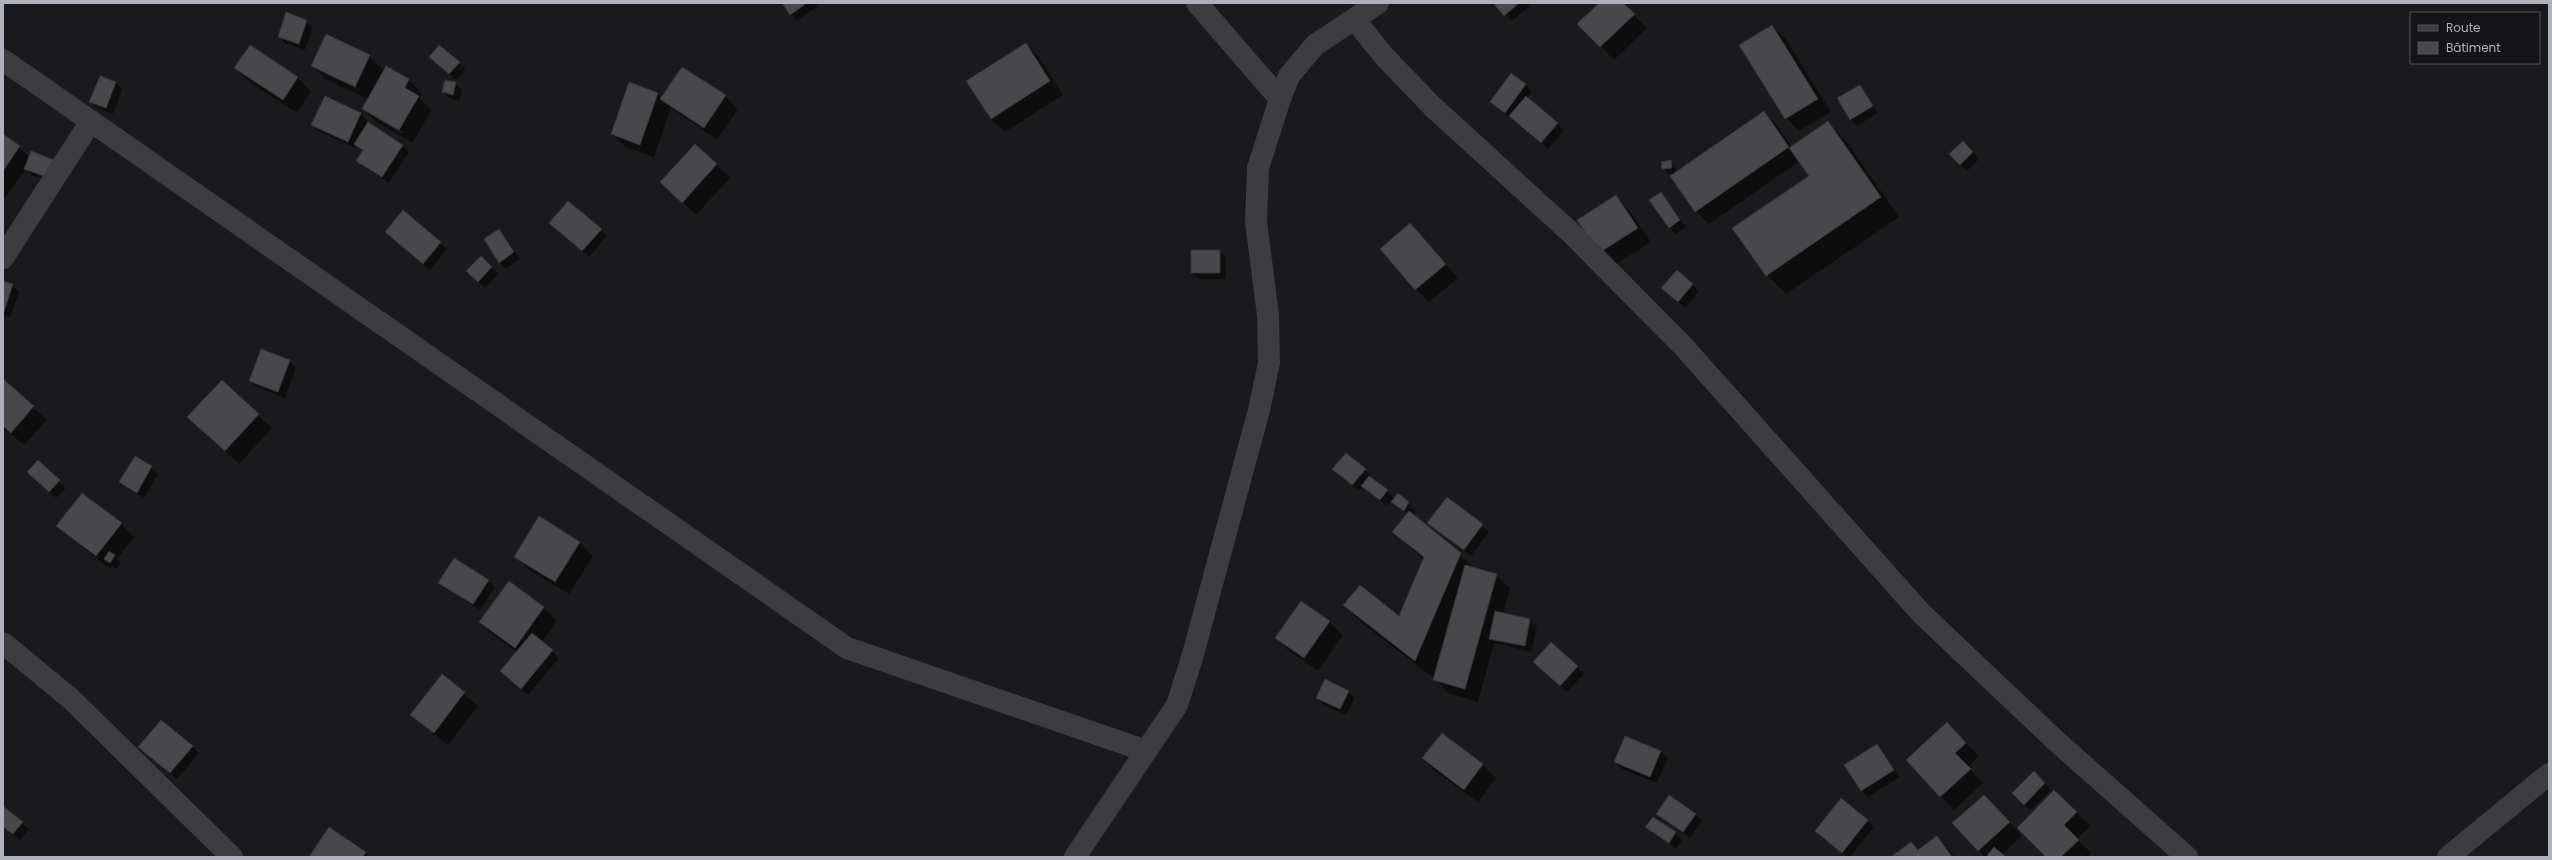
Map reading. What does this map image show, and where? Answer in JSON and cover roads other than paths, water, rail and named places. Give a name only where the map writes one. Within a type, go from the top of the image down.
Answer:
[{"type":"street","points":[[1197,3],[1280,99]]},
{"type":"street","points":[[1075,857],[1177,705],[1192,658],[1259,410],[1269,363],[1268,315],[1256,222],[1258,168],[1280,99],[1289,76],[1315,45],[1355,20],[1378,3]]},
{"type":"street","points":[[1355,20],[1383,55],[1433,107],[1570,232],[1683,346],[1921,614],[2055,740],[2187,857]]},
{"type":"street","points":[[3,60],[847,648],[1146,751]]},
{"type":"street","points":[[3,258],[91,121]]},
{"type":"street","points":[[3,643],[71,699],[232,857]]},
{"type":"street","points":[[2456,855],[2549,774]]}]
